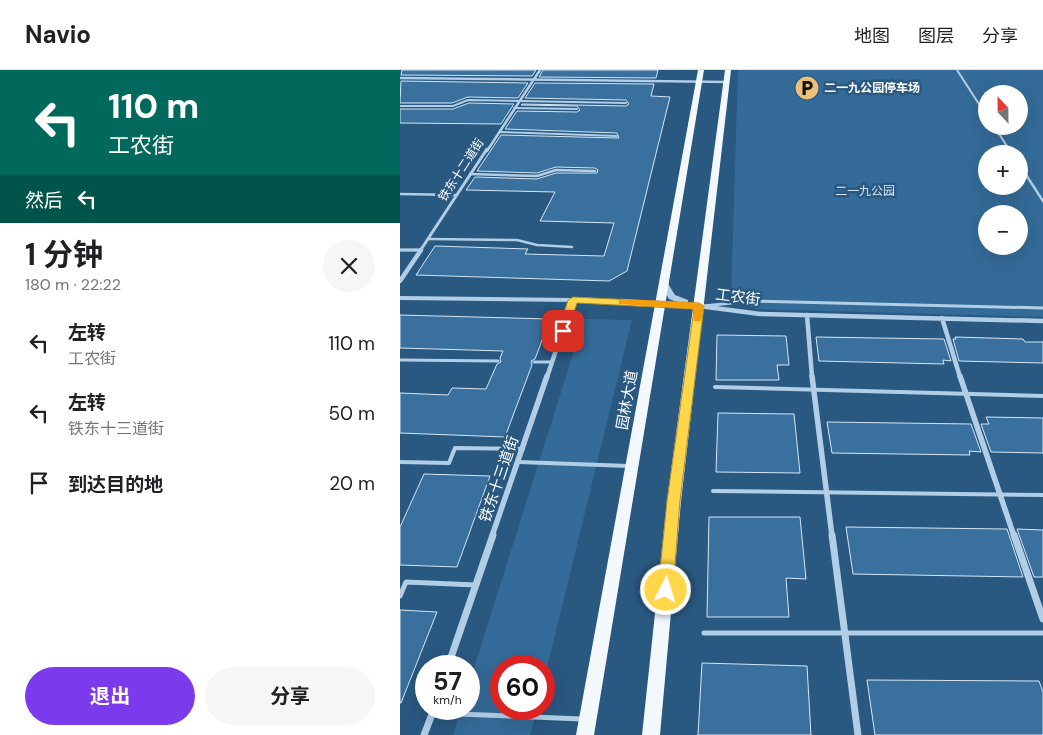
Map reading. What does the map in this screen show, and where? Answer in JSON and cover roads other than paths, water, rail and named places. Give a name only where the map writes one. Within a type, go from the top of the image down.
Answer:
[{"type":"main road","points":[[651,735],[674,501],[728,70]]},
{"type":"main road","name":"园林大道","points":[[586,735],[631,466],[700,76]]},
{"type":"street","name":"铁东十二道街","points":[[400,281],[540,70]]},
{"type":"street","points":[[400,78],[533,80],[700,76],[727,82]]},
{"type":"street","points":[[664,284],[672,297],[699,306]]},
{"type":"street","name":"工农街","points":[[400,298],[661,303],[699,306],[728,312],[1043,321]]},
{"type":"street","name":"铁东十三道街","points":[[452,655],[573,300]]},
{"type":"street","points":[[807,315],[813,390],[858,735]]},
{"type":"street","points":[[942,318],[965,394],[1043,618]]},
{"type":"street","points":[[424,735],[430,720]]},
{"type":"lane","points":[[957,70],[978,103]]},
{"type":"lane","points":[[400,106],[453,106],[468,100],[626,103]]},
{"type":"lane","points":[[514,108],[576,109]]},
{"type":"lane","points":[[499,132],[617,136]]},
{"type":"lane","points":[[470,174],[537,176],[556,170],[595,171]]},
{"type":"lane","points":[[1028,178],[1043,200]]},
{"type":"lane","points":[[400,194],[457,195]]},
{"type":"lane","points":[[428,239],[517,240],[537,245],[572,247]]},
{"type":"lane","points":[[400,250],[420,250]]},
{"type":"lane","points":[[699,306],[750,300],[1043,308]]},
{"type":"lane","points":[[400,360],[498,361]]},
{"type":"lane","points":[[534,362],[552,362]]},
{"type":"lane","points":[[715,387],[1043,396]]},
{"type":"lane","points":[[400,462],[449,463],[456,448],[523,450]]},
{"type":"lane","points":[[519,462],[631,466]]},
{"type":"lane","points":[[713,491],[1043,495]]},
{"type":"lane","points":[[400,596],[406,582],[477,585]]},
{"type":"lane","points":[[704,633],[1043,632]]},
{"type":"lane","points":[[480,713],[588,719]]},
{"type":"place","name":"二一九公园停车场","points":[[807,88]]},
{"type":"park label","name":"二一九公园","points":[[865,191]]}]
